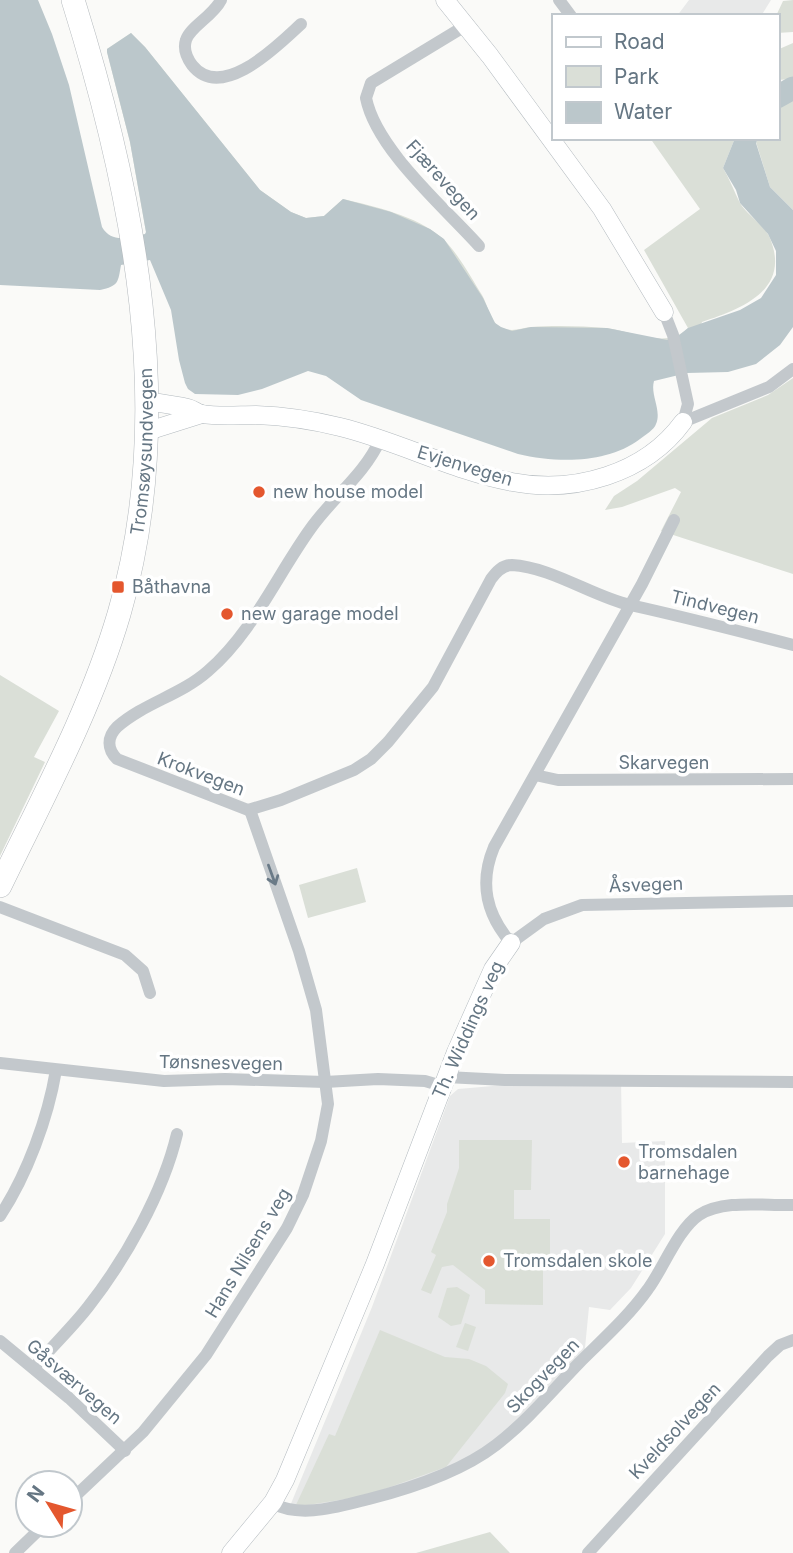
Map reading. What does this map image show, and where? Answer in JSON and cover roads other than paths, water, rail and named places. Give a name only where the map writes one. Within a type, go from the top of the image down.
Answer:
[{"type":"highway","name":"Tromsøysundvegen","points":[[0,886],[80,719],[111,639],[135,544],[145,432],[143,337],[130,230],[108,124],[73,0]]},
{"type":"street","points":[[221,0],[211,15],[191,32],[186,41],[186,54],[190,63],[207,76],[222,77],[247,68],[301,24]]},
{"type":"street","points":[[445,0],[551,135]]},
{"type":"street","name":"Fjærevegen","points":[[465,26],[371,83],[366,98],[376,123],[406,170],[479,246]]},
{"type":"street","points":[[554,140],[602,209],[664,312],[683,374],[688,404],[683,422]]},
{"type":"street","points":[[683,422],[769,387],[793,369]]},
{"type":"street","name":"Evjenvegen","points":[[146,401],[189,408],[202,414]]},
{"type":"street","name":"Evjenvegen","points":[[145,432],[202,414],[298,419],[340,427],[503,480],[528,484],[561,484],[591,480],[624,470],[653,453],[683,422]]},
{"type":"street","name":"Krokvegen","points":[[380,440],[369,461],[309,530],[233,646],[195,682],[129,718],[114,731],[109,738],[110,749],[117,759],[250,810],[354,769],[379,752],[433,687],[468,618],[491,579],[501,568],[512,565],[529,569],[577,584],[629,605]]},
{"type":"street","name":"Th. Widdings veg","points":[[231,1553],[272,1503],[293,1462],[375,1264],[444,1082],[493,969],[511,943],[500,929],[488,903],[485,873],[489,857],[674,520]]},
{"type":"street","name":"Tindvegen","points":[[629,605],[793,645]]},
{"type":"street","name":"Skarvegen","points":[[535,775],[558,780],[679,782],[793,779]]},
{"type":"street","name":"Hans Nilsens veg","points":[[84,1488],[125,1451],[170,1401],[206,1355],[287,1228],[303,1195],[321,1141],[327,1110],[316,1014],[309,984],[250,810]]},
{"type":"street","name":"Åsvegen","points":[[511,943],[544,919],[582,905],[793,901]]},
{"type":"street","points":[[0,907],[125,955],[143,971],[150,993]]},
{"type":"street","name":"Tønsnesvegen","points":[[0,1063],[164,1081],[225,1079],[325,1083],[391,1079],[425,1082],[793,1082]]},
{"type":"street","points":[[0,1216],[28,1163],[57,1070]]},
{"type":"street","points":[[34,1368],[86,1310],[116,1265],[155,1196],[172,1155],[177,1134]]},
{"type":"street","name":"Skogvegen","points":[[272,1503],[294,1512],[356,1502],[391,1493],[440,1475],[482,1454],[527,1418],[642,1296],[696,1217],[722,1207],[793,1205]]},
{"type":"street","name":"Kveldsolvegen","points":[[588,1553],[768,1356],[780,1345],[793,1340]]},
{"type":"street","name":"Gåsværvegen","points":[[0,1341],[69,1398],[125,1451]]},
{"type":"street","points":[[15,1553],[30,1539]]},
{"type":"water","points":[[0,0],[38,0],[69,85],[102,227],[111,236],[127,238],[146,232],[130,142],[107,52],[107,49],[131,33],[260,190],[291,212],[306,218],[324,216],[343,199],[391,212],[430,229],[444,239],[483,298],[495,323],[512,331],[531,327],[607,328],[667,340],[688,328],[740,310],[761,298],[776,275],[776,251],[768,234],[740,203],[723,168],[734,140],[757,140],[770,187],[793,210],[793,327],[780,345],[756,364],[728,372],[687,373],[654,381],[653,392],[658,413],[654,428],[627,447],[597,457],[581,459],[549,459],[518,454],[361,400],[326,376],[308,371],[262,389],[238,395],[195,394],[185,383],[171,310],[150,260],[121,265],[116,282],[111,287],[100,290],[0,285]]},
{"type":"waterway","points":[[779,96],[793,88]]},
{"type":"place","name":"new house model","points":[[259,492]]},
{"type":"place","name":"Båthavna","points":[[118,587]]},
{"type":"place","name":"new garage model","points":[[227,614]]},
{"type":"place","name":"Tromsdalen barnehage","points":[[624,1162]]},
{"type":"place","name":"Tromsdalen skole","points":[[489,1261]]}]
